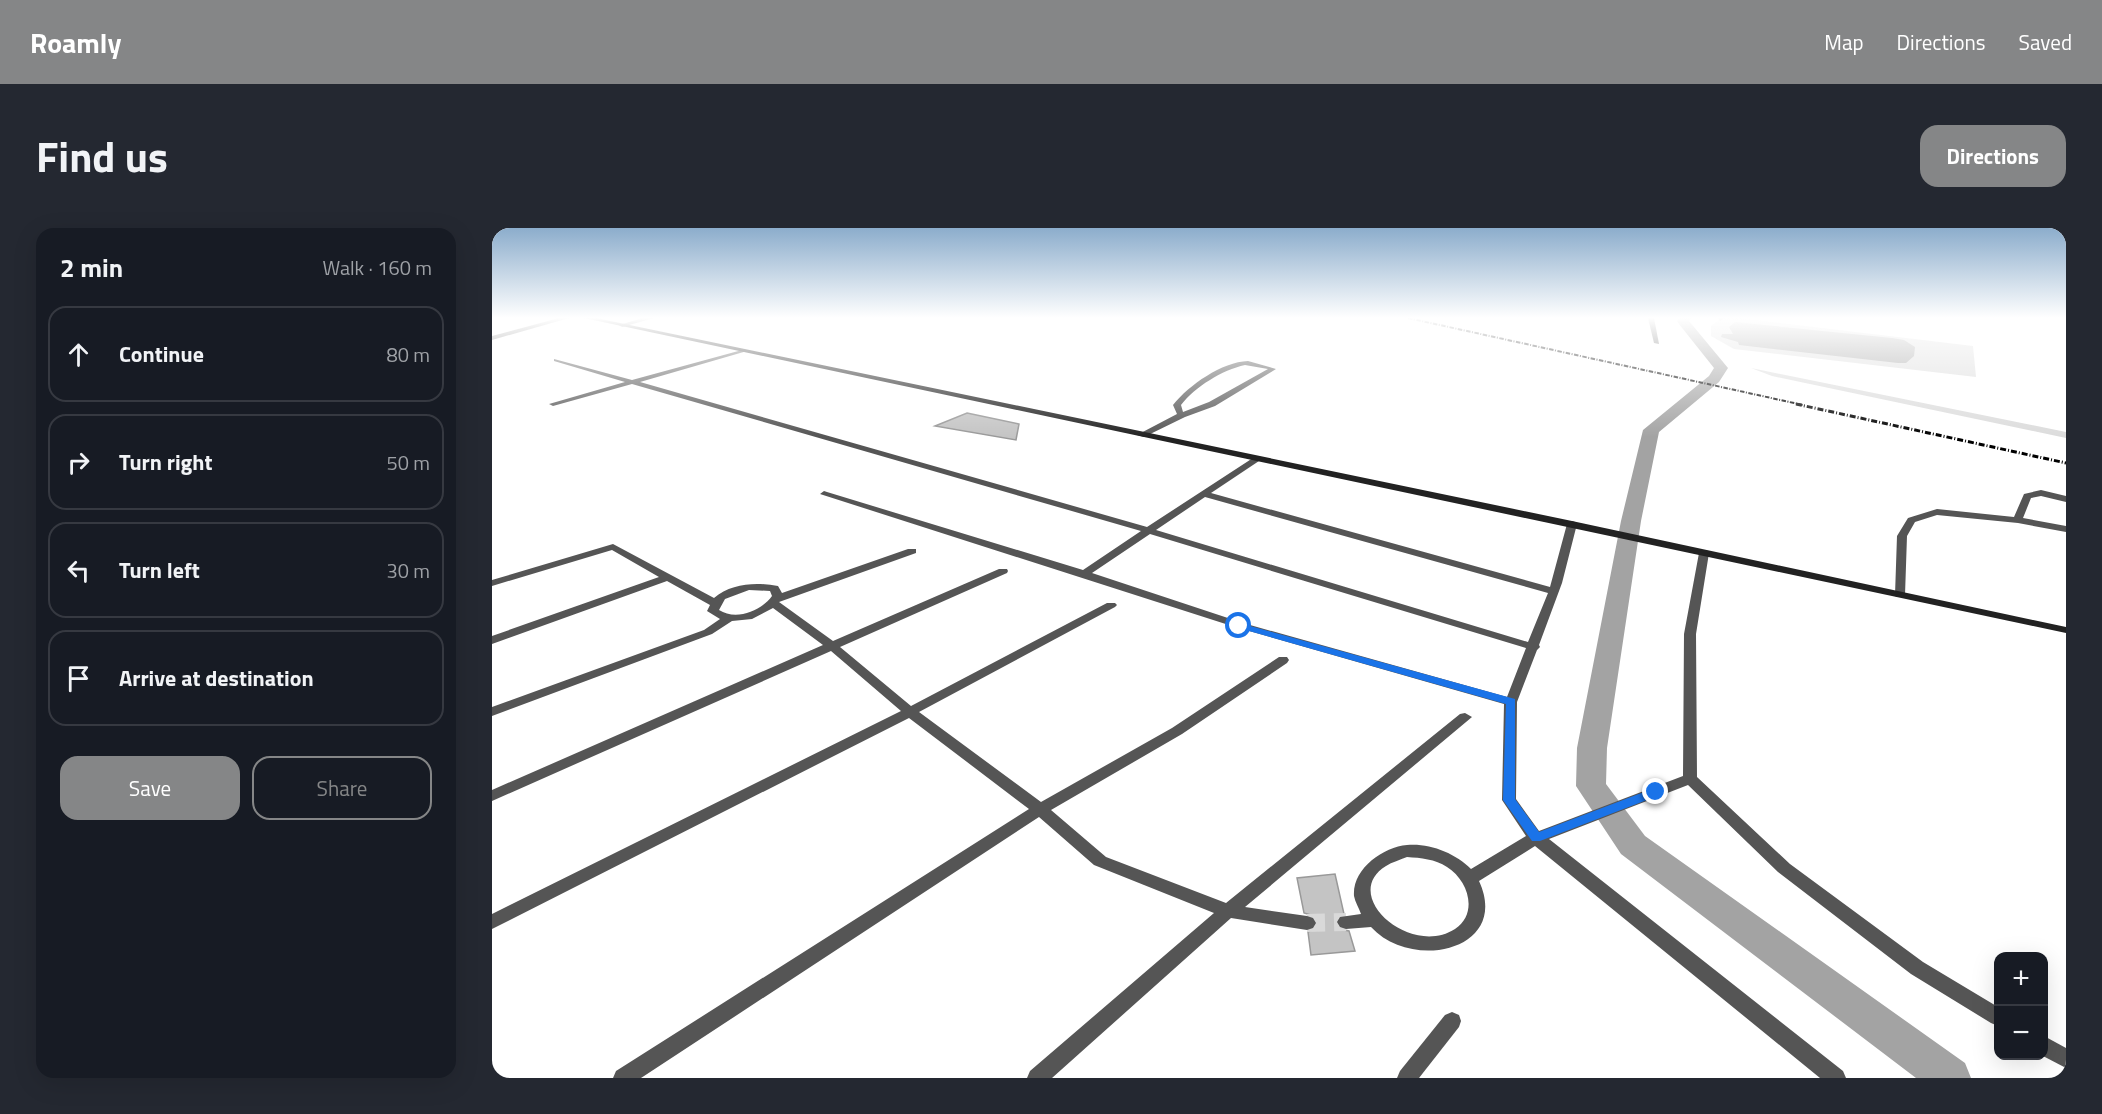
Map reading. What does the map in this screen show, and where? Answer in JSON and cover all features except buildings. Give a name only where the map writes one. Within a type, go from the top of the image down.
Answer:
[{"type":"main road","points":[[776,358],[2066,630]]},
{"type":"street","points":[[553,404],[719,358]]},
{"type":"street","points":[[556,360],[1260,563],[1534,646]]},
{"type":"street","points":[[1141,435],[1182,415],[1212,404],[1273,369],[1246,363],[1231,367],[1189,392],[1178,405],[1178,411],[1182,415]]},
{"type":"street","points":[[1084,574],[1145,531],[1256,459]]},
{"type":"street","points":[[2018,520],[2027,496],[2041,493],[2066,500]]},
{"type":"street","points":[[824,494],[1084,574],[1239,626],[1511,702]]},
{"type":"street","points":[[1203,494],[1554,591]]},
{"type":"street","points":[[1900,595],[1902,536],[1911,520],[1937,512],[2018,520],[2066,528]]},
{"type":"street","points":[[1572,524],[1554,591],[1511,702],[1509,800],[1536,838],[1836,1078]]},
{"type":"street","points":[[492,584],[613,546],[715,603]]},
{"type":"street","points":[[775,601],[777,592],[774,588],[758,586],[729,593],[715,603],[713,611],[716,615],[730,618],[751,615],[775,601],[912,551]]},
{"type":"street","points":[[1699,552],[1690,634],[1690,779],[1784,868],[1917,968],[1994,1015]]},
{"type":"street","points":[[492,796],[1003,571]]},
{"type":"street","points":[[492,640],[669,578]]},
{"type":"street","points":[[775,601],[910,712],[1040,809],[1100,861],[1227,910],[1307,923]]},
{"type":"street","points":[[492,922],[910,712],[1111,605]]},
{"type":"street","points":[[492,712],[708,632],[730,618]]},
{"type":"street","points":[[623,1078],[1040,809],[1177,731],[1283,660]]},
{"type":"street","points":[[1037,1078],[1227,910],[1465,717]]},
{"type":"street","points":[[1470,878],[1536,838],[1690,779]]},
{"type":"street","points":[[1406,851],[1433,854],[1458,866],[1470,878],[1477,893],[1478,909],[1473,924],[1461,935],[1444,943],[1425,945],[1404,941],[1386,933],[1372,920],[1364,905],[1361,890],[1365,875],[1375,863],[1389,855],[1406,851]]},
{"type":"street","points":[[1346,922],[1372,920]]},
{"type":"street","points":[[1407,1078],[1452,1021]]},
{"type":"street","points":[[2048,1048],[2066,1059]]},
{"type":"shaded area","points":[[1809,358],[1974,358],[1976,377]]},
{"type":"shaded area","points":[[1851,358],[1912,358],[1906,363]]},
{"type":"shaded area","points":[[1751,368],[2066,432],[2066,438],[1772,376]]},
{"type":"waterway","points":[[1713,358],[1721,368],[1714,379],[1651,430],[1631,521],[1592,748],[1591,786],[1633,845],[1950,1078]]},
{"type":"tunnel","points":[[1307,923],[1346,922]]},
{"type":"railway","points":[[1588,358],[1803,405]]},
{"type":"railway","points":[[1796,404],[2066,463]]},
{"type":"route","points":[[1239,626],[1511,702],[1509,800],[1536,838],[1656,792]]}]
